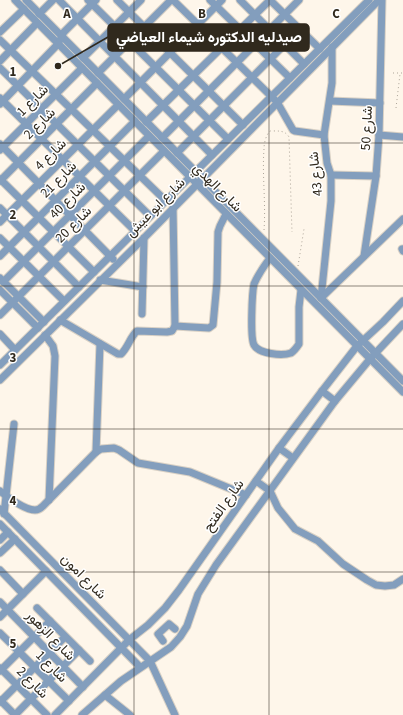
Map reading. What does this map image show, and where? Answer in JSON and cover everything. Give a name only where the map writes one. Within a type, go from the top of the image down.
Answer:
[{"type":"street","name":"شارع الهدي","points":[[15,0],[97,83],[146,122],[403,380]]},
{"type":"street","name":"شارع الهدي","points":[[26,0],[98,73],[134,121],[403,392]]},
{"type":"street","points":[[39,14],[53,0]]},
{"type":"street","points":[[59,0],[212,155]]},
{"type":"street","points":[[117,0],[243,125]]},
{"type":"street","points":[[83,58],[141,0]]},
{"type":"street","points":[[98,73],[172,0],[277,102],[291,128],[295,131],[324,135]]},
{"type":"street","points":[[210,0],[290,78]]},
{"type":"street","name":"شارع 4","points":[[0,222],[222,0]]},
{"type":"street","points":[[240,0],[304,64]]},
{"type":"street","points":[[146,122],[270,0],[320,48]]},
{"type":"street","points":[[162,138],[299,0]]},
{"type":"street","name":"شارع ابو عيش","points":[[0,380],[144,238],[332,47],[368,0]]},
{"type":"street","name":"شارع ابو عيش","points":[[0,365],[320,48],[379,0]]},
{"type":"street","name":"شارع 50","points":[[364,256],[376,176],[379,135],[382,0]]},
{"type":"street","points":[[135,231],[42,139],[1,101],[18,86],[58,44],[64,32],[92,1],[114,26],[228,139]]},
{"type":"street","points":[[0,32],[24,9]]},
{"type":"street","points":[[0,61],[37,23]]},
{"type":"street","points":[[177,153],[300,29]]},
{"type":"street","points":[[0,40],[166,201]]},
{"type":"street","name":"شارع 43","points":[[322,298],[331,200],[331,175],[327,163],[324,135],[332,83],[332,47]]},
{"type":"street","points":[[0,68],[150,216]]},
{"type":"street","name":"شارع 1","points":[[1,147],[82,68]]},
{"type":"street","name":"شارع 2","points":[[0,180],[97,83]]},
{"type":"street","points":[[330,101],[380,103]]},
{"type":"street","name":"شارع 21","points":[[0,256],[134,121]]},
{"type":"street","points":[[379,135],[403,137]]},
{"type":"street","name":"شارع 40","points":[[2,280],[24,261],[149,136]]},
{"type":"street","points":[[1,147],[39,183],[117,263]]},
{"type":"street","name":"شارع 20","points":[[0,315],[164,151]]},
{"type":"street","points":[[331,175],[376,176]]},
{"type":"street","points":[[0,180],[94,272]]},
{"type":"street","points":[[60,320],[100,344],[121,354],[126,349],[133,334],[137,331],[170,332],[174,328],[173,207]]},
{"type":"street","points":[[0,208],[79,287]]},
{"type":"street","points":[[175,326],[209,328],[214,322],[217,282],[218,232],[226,214]]},
{"type":"street","points":[[322,298],[403,219]]},
{"type":"street","points":[[0,238],[64,301]]},
{"type":"street","points":[[142,314],[144,238]]},
{"type":"street","points":[[270,258],[259,274],[253,292],[252,337],[254,346],[260,351],[267,354],[290,354],[299,344],[299,307],[301,290]]},
{"type":"street","points":[[2,280],[53,327]]},
{"type":"street","points":[[100,280],[143,287]]},
{"type":"street","points":[[0,290],[38,328]]},
{"type":"street","name":"شارع الفتح","points":[[55,715],[129,640],[165,608],[279,448],[322,391],[357,346],[403,301]]},
{"type":"street","name":"شارع الفتح","points":[[82,715],[140,668],[171,647],[180,638],[187,626],[198,594],[206,580],[335,401],[370,359],[403,324]]},
{"type":"street","points":[[0,334],[15,350]]},
{"type":"street","points":[[45,335],[53,346],[55,356],[49,500]]},
{"type":"street","points":[[96,452],[100,344]]},
{"type":"street","points":[[322,391],[335,401]]},
{"type":"street","points":[[2,512],[6,496],[14,424]]},
{"type":"street","points":[[0,491],[6,496],[33,510],[40,508],[96,452],[101,449],[114,448],[138,463],[190,472],[246,495]]},
{"type":"street","points":[[279,448],[293,458]]},
{"type":"street","points":[[256,481],[270,491],[278,508],[295,529],[318,541],[343,564],[366,580],[376,585],[385,586],[394,585],[403,579]]},
{"type":"street","name":"شارع امون","points":[[2,512],[150,661]]},
{"type":"street","name":"شارع امون","points":[[0,524],[140,668]]},
{"type":"street","points":[[0,540],[8,532]]},
{"type":"street","points":[[0,554],[15,539]]},
{"type":"street","points":[[0,570],[23,594]]},
{"type":"street","points":[[0,617],[46,571]]},
{"type":"street","name":"شارع الزهور","points":[[0,602],[84,687]]},
{"type":"street","points":[[37,608],[90,662]]},
{"type":"street","points":[[154,619],[163,629]]},
{"type":"street","points":[[0,669],[50,621]]},
{"type":"street","points":[[163,641],[158,634],[163,629],[170,624],[175,629]]},
{"type":"street","name":"شارع 1","points":[[0,633],[69,701]]},
{"type":"street","points":[[65,637],[0,701],[15,715],[79,650]]},
{"type":"street","points":[[150,661],[175,715]]},
{"type":"street","name":"شارع 2","points":[[0,669],[46,715]]},
{"type":"street","points":[[105,695],[130,715]]},
{"type":"path","points":[[393,73],[403,73]]},
{"type":"path","points":[[396,108],[400,74]]},
{"type":"path","points":[[263,239],[265,214],[264,148],[267,134],[270,131],[284,131],[289,137],[292,232]]},
{"type":"path","points":[[297,273],[304,229]]},
{"type":"place","name":"صيدليه الدكتوره شيماء العياضي","points":[[58,66]]}]
